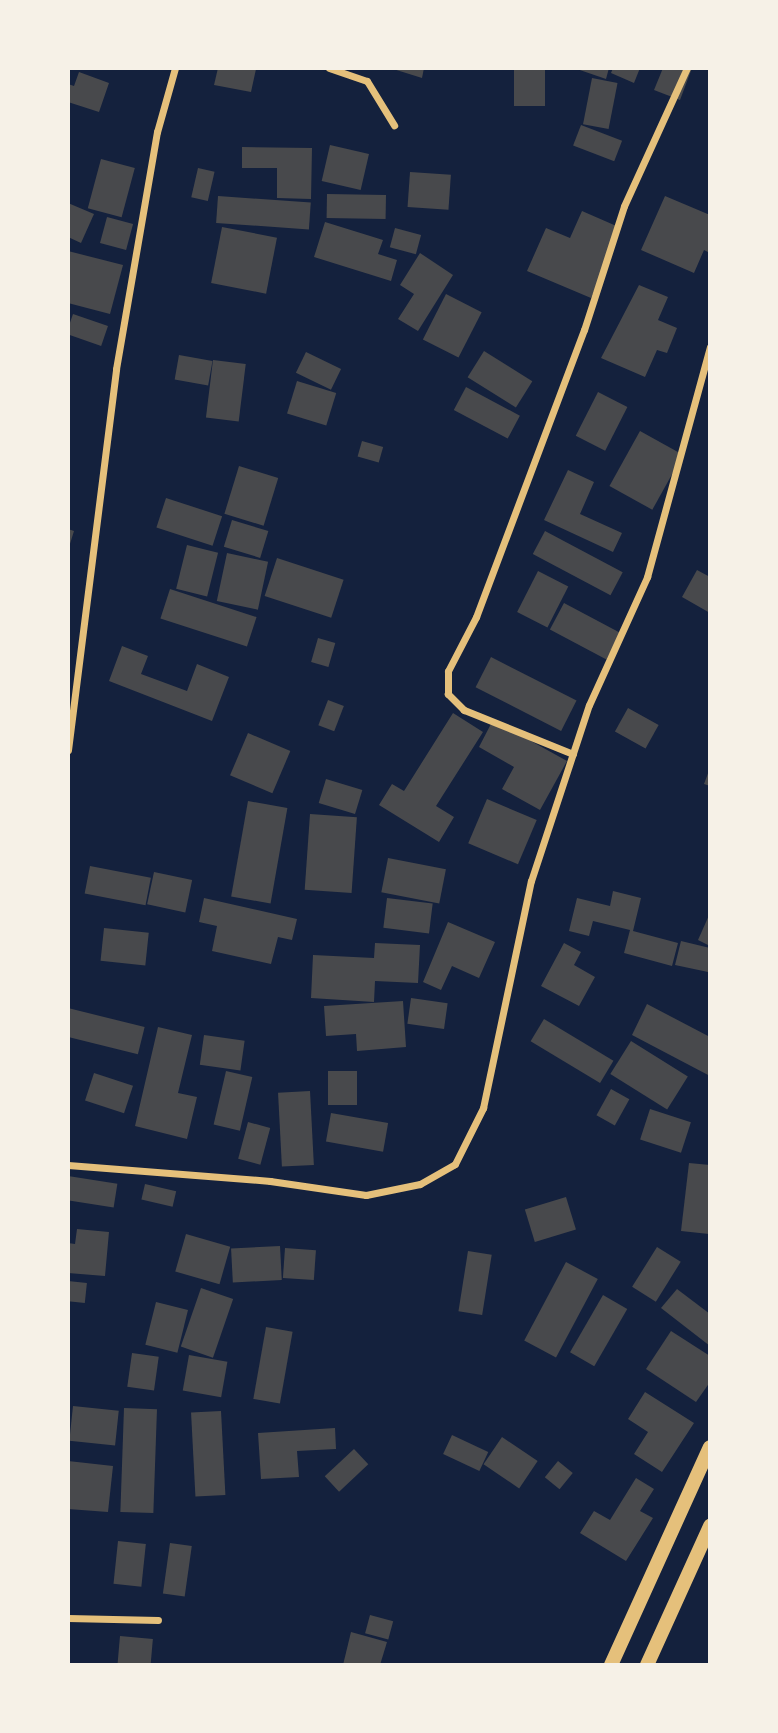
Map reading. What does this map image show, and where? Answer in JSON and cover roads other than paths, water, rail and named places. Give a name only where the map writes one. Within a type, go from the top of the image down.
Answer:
[{"type":"main road","points":[[611,1665],[710,1447]]},
{"type":"main road","points":[[647,1665],[710,1526]]},
{"type":"street","points":[[68,750],[116,369],[157,132],[175,68]]},
{"type":"street","points":[[329,68],[367,81],[394,125]]},
{"type":"street","points":[[573,754],[464,710],[448,694],[448,671],[476,617],[584,330],[624,206],[688,68]]},
{"type":"street","points":[[68,1165],[270,1181],[366,1195],[420,1184],[455,1164],[484,1108],[531,881],[589,705],[647,577],[710,346]]},
{"type":"street","points":[[68,1618],[158,1620]]}]
